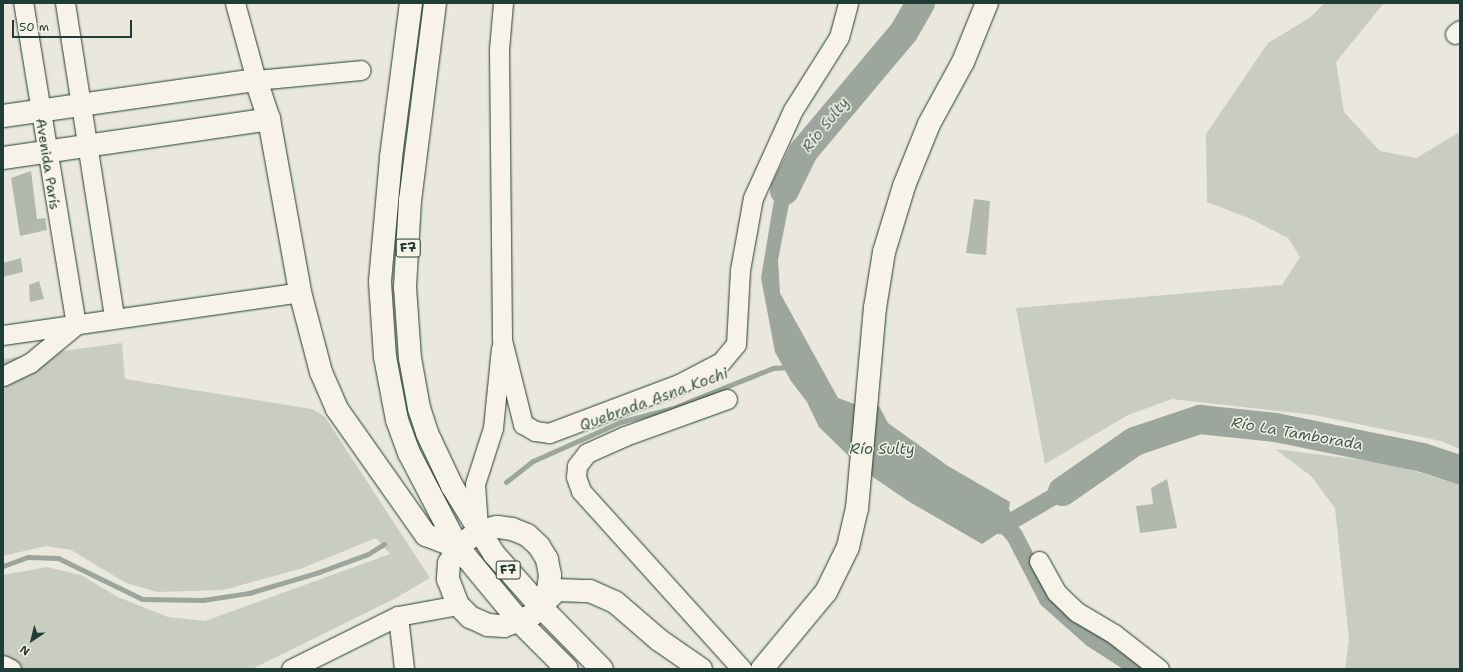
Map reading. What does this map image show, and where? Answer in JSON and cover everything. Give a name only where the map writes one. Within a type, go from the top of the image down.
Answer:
[{"type":"main road","name":"F7","points":[[411,3],[383,236],[380,282],[384,357],[398,420],[409,453],[458,547],[520,622],[567,669]]},
{"type":"main road","name":"F7","points":[[435,3],[410,200],[405,287],[410,358],[427,433],[479,530],[494,554],[540,606],[602,669]]},
{"type":"main road","points":[[762,669],[826,592],[848,547],[857,508],[868,391],[884,252],[904,186],[929,124],[963,62],[987,3]]},
{"type":"main road","points":[[3,116],[256,80],[269,119],[300,292],[321,372],[337,409],[426,535],[458,547]]},
{"type":"main road","points":[[3,158],[269,119]]},
{"type":"main road","points":[[540,606],[548,590],[550,575],[547,560],[539,546],[527,535],[512,529],[479,530],[458,547],[448,563],[448,579],[458,605],[470,617],[488,625],[504,626],[520,622],[540,606],[557,590],[590,591],[615,602],[659,640],[701,669]]},
{"type":"street","name":"Avenida París","points":[[22,3],[45,152],[76,325]]},
{"type":"street","points":[[65,3],[114,317]]},
{"type":"street","points":[[234,3],[256,80],[360,70]]},
{"type":"street","points":[[479,530],[475,484],[493,428],[502,340],[499,50],[503,3]]},
{"type":"street","points":[[502,340],[523,424],[534,431],[549,433],[679,384],[721,362],[736,344],[740,270],[753,198],[793,110],[839,37],[848,3]]},
{"type":"street","points":[[3,335],[76,325],[114,317],[300,292]]},
{"type":"street","points":[[3,376],[30,363],[76,325]]},
{"type":"street","points":[[727,399],[625,436],[587,454],[577,466],[576,477],[581,491],[742,669]]},
{"type":"street","points":[[1038,560],[1056,592],[1077,612],[1114,634],[1159,669]]},
{"type":"street","points":[[292,669],[398,616],[458,605]]},
{"type":"street","points":[[398,616],[404,669]]},
{"type":"street","points":[[3,665],[11,669]]},
{"type":"shaded area","points":[[1324,3],[1384,3],[1336,62],[1344,112],[1380,151],[1416,158],[1460,132],[1460,449],[1441,441],[1314,415],[1172,399],[1128,415],[1045,464],[1016,308],[1282,285],[1300,257],[1288,238],[1251,219],[1207,202],[1206,134],[1268,43],[1311,17]]},
{"type":"shaded area","points":[[122,343],[125,379],[312,409],[325,417],[430,578],[394,599],[252,669],[3,669],[3,575],[47,567],[81,575],[118,597],[168,617],[205,621],[390,554],[376,538],[300,569],[223,590],[157,592],[126,583],[71,550],[46,546],[3,556],[3,359]]},
{"type":"shaded area","points":[[1275,449],[1393,464],[1460,485],[1460,669],[1345,669],[1349,639],[1335,508],[1311,476]]},
{"type":"water","name":"Río Sulty","points":[[793,150],[813,162],[789,204],[778,260],[780,293],[838,398],[865,408],[879,406],[888,423],[948,466],[1010,502],[1009,509],[1020,529],[1014,535],[997,534],[982,544],[908,501],[864,471],[819,427],[807,402],[791,381],[775,352],[761,278],[774,200]]},
{"type":"building","points":[[31,171],[37,219],[45,218],[47,230],[20,236],[11,178]]},
{"type":"building","points":[[974,199],[990,201],[986,255],[966,253]]},
{"type":"building","points":[[21,258],[23,272],[3,277],[3,263]]},
{"type":"building","points":[[39,281],[44,299],[30,302],[29,285]]},
{"type":"building","points":[[1167,479],[1177,528],[1140,533],[1136,506],[1153,504],[1151,488]]},
{"type":"waterway","name":"Río Sulty","points":[[784,190],[803,151],[903,32],[920,3]]},
{"type":"waterway","name":"Quebrada Asna Kochi","points":[[506,482],[533,461],[620,422],[673,408],[773,368],[790,367]]},
{"type":"waterway","name":"Río La Tamborada","points":[[1062,491],[1134,441],[1199,419],[1275,427],[1422,457],[1460,469]]},
{"type":"waterway","name":"Río La Tamborada","points":[[1014,519],[1062,491]]},
{"type":"waterway","points":[[1004,524],[1014,535],[1047,599],[1091,638],[1139,669]]},
{"type":"waterway","name":"Quebrada Asna Kochi","points":[[3,566],[28,557],[58,558],[142,599],[203,600],[249,593],[319,572],[368,554],[384,544]]}]
